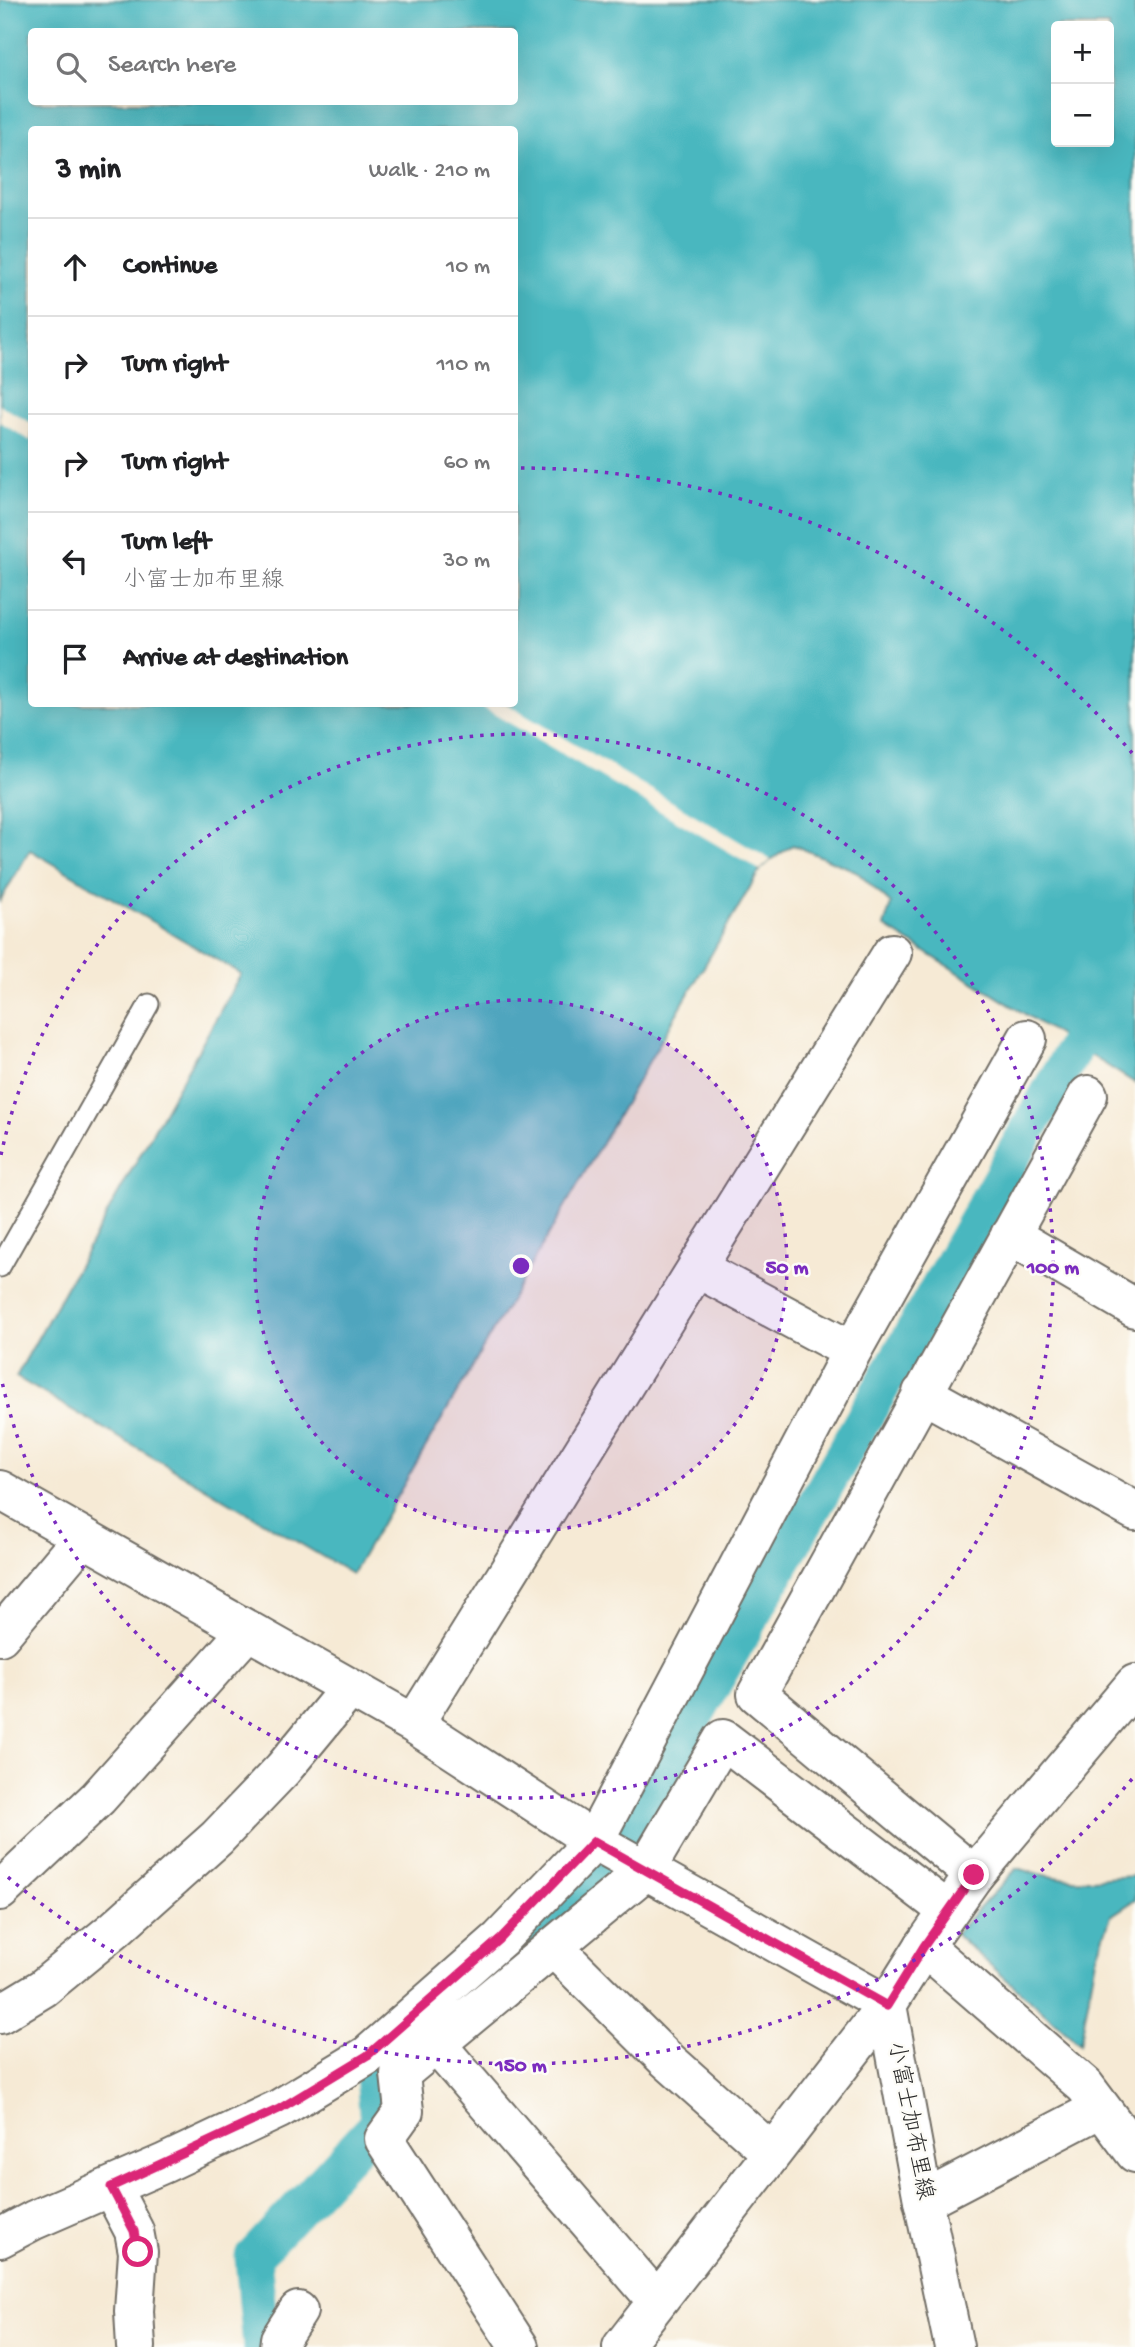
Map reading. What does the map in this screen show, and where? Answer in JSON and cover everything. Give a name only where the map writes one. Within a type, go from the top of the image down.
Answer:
[{"type":"street","points":[[414,1724],[892,953]]},
{"type":"street","points":[[0,2238],[279,2109],[368,2055],[500,1939],[594,1841],[852,1351],[1027,1039]]},
{"type":"street","points":[[519,2347],[383,2139],[404,2111],[400,2074],[645,1871],[723,1739],[757,1695],[1088,1095]]},
{"type":"street","points":[[1010,1236],[1135,1308]]},
{"type":"street","points":[[697,1268],[852,1351]]},
{"type":"street","points":[[922,1393],[1135,1511]]},
{"type":"street","points":[[0,1490],[414,1724],[594,1841],[887,2006]]},
{"type":"street","points":[[0,1636],[83,1536]]},
{"type":"street","points":[[0,1891],[98,1798],[248,1630]]},
{"type":"street","points":[[622,2347],[887,2006],[924,1946],[974,1875],[1135,1684]]},
{"type":"street","points":[[0,2014],[43,1988],[115,1929],[216,1838],[283,1769],[351,1688]]},
{"type":"street","points":[[757,1695],[974,1875]]},
{"type":"street","points":[[723,1739],[948,1911]]},
{"type":"street","points":[[924,1946],[1085,2086],[1135,2153]]},
{"type":"street","points":[[553,1947],[664,2057],[772,2153]]},
{"type":"street","name":"小富士加布里線","points":[[887,2006],[923,2201],[954,2347]]},
{"type":"street","points":[[436,2044],[657,2301]]},
{"type":"street","points":[[923,2201],[1101,2108]]},
{"type":"street","points":[[111,2187],[134,2231],[138,2252],[134,2311],[136,2347]]},
{"type":"street","points":[[279,2347],[280,2339],[298,2311]]},
{"type":"lane","points":[[0,1267],[149,1004]]},
{"type":"water","points":[[0,0],[1135,0],[1135,1083],[884,926],[891,904],[856,871],[793,845],[760,870],[352,1574],[16,1377],[241,974],[30,850],[0,901]]},
{"type":"water","points":[[1017,1868],[1076,1879],[1135,1876],[1135,1900],[1111,1916],[1096,1958],[1080,2044],[955,1934]]},
{"type":"pier","points":[[0,405],[28,421],[28,439],[0,422]]},
{"type":"pier","points":[[482,707],[511,707],[771,860],[760,870]]},
{"type":"waterway","points":[[473,1990],[606,1876],[1088,1024]]},
{"type":"waterway","points":[[261,2347],[253,2257],[378,2123],[374,2074],[413,2041]]},
{"type":"route","points":[[138,2252],[134,2231],[111,2187],[279,2109],[368,2055],[500,1939],[594,1841],[887,2006],[924,1946],[974,1875]]}]
